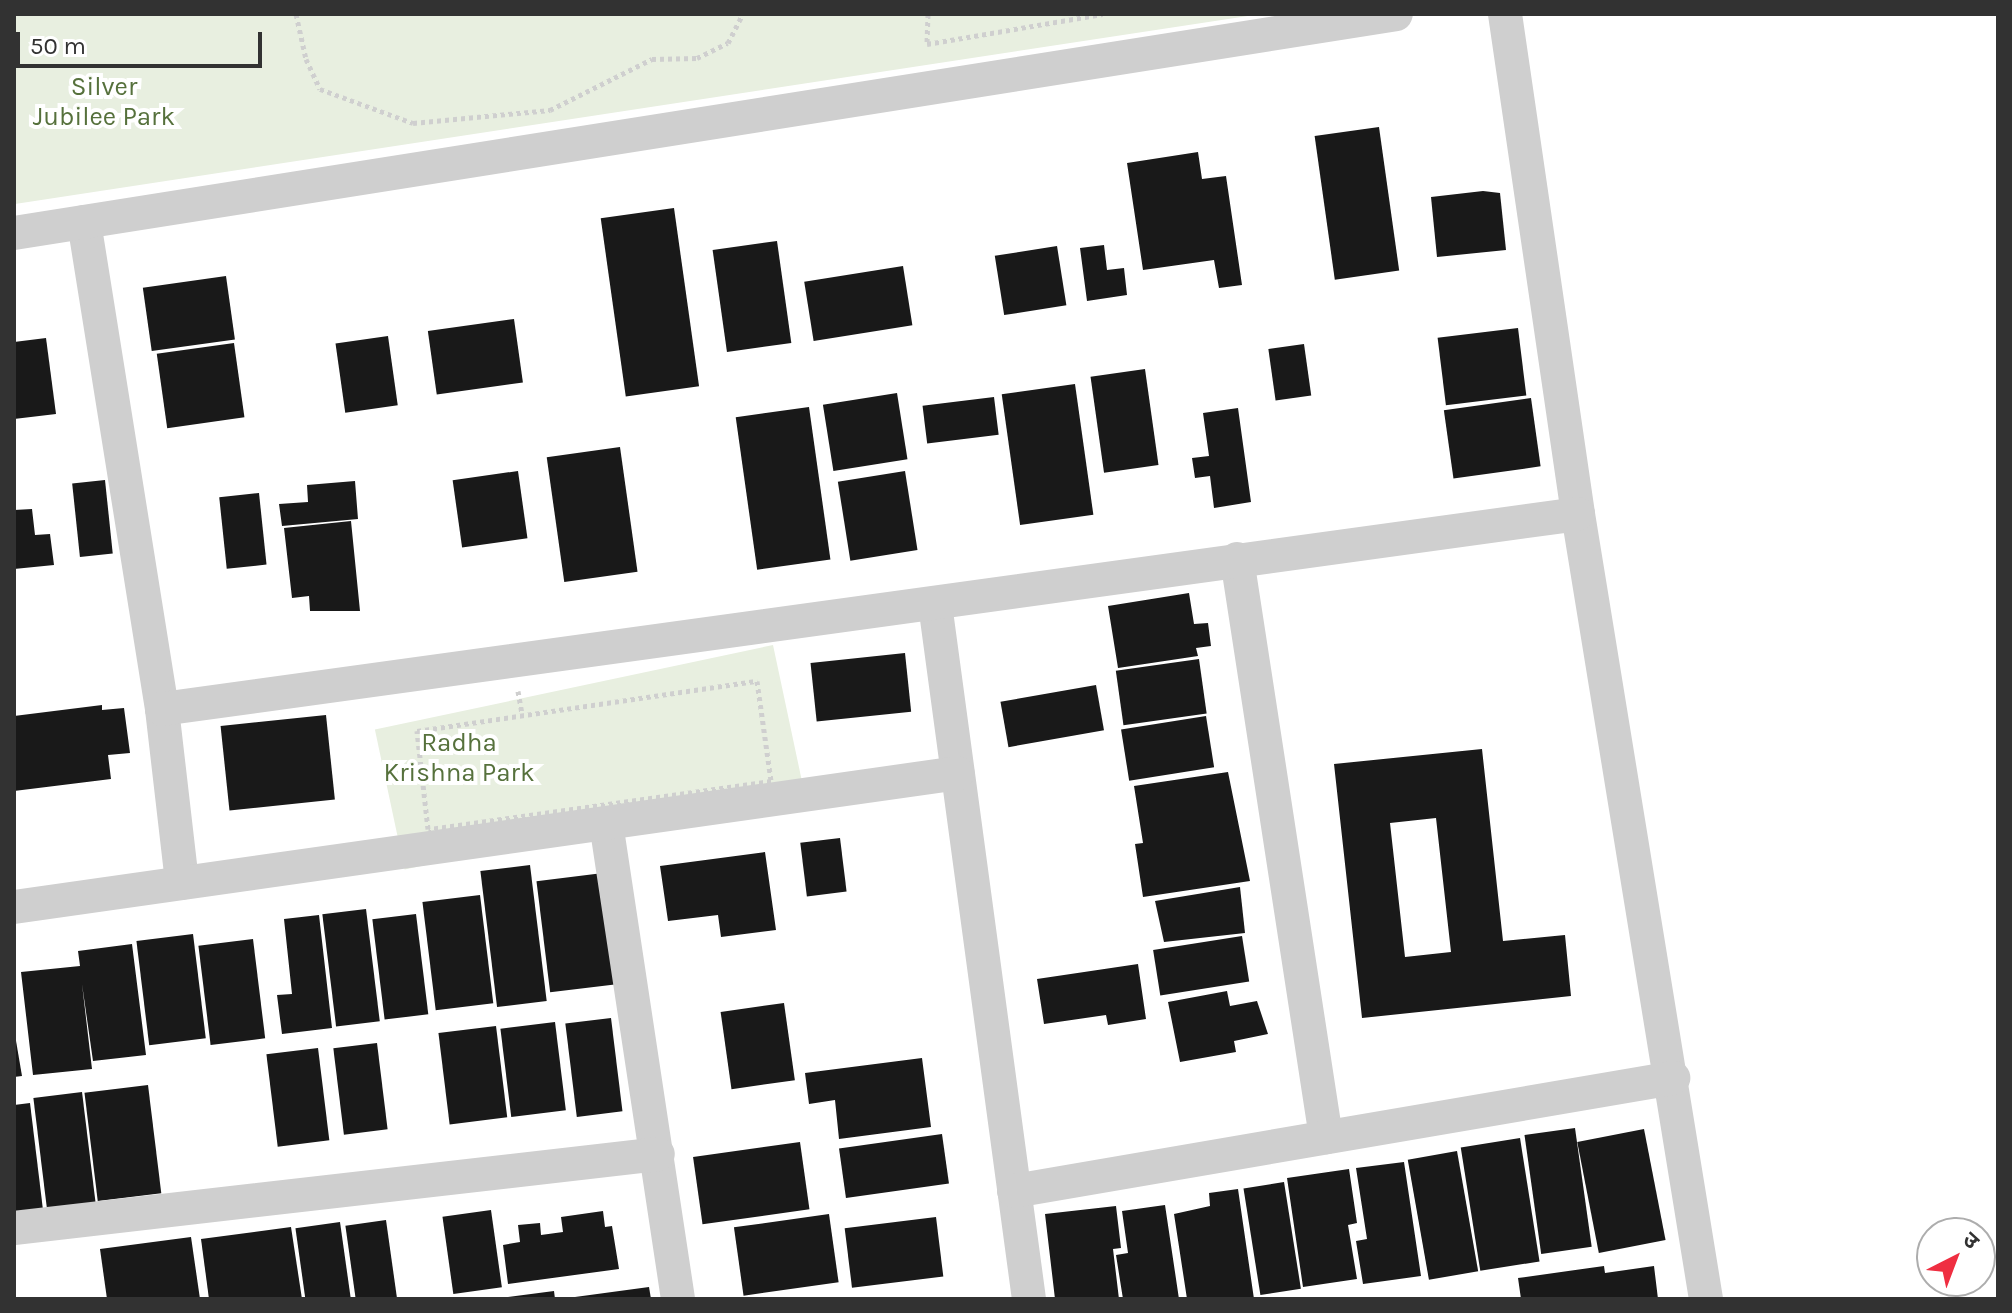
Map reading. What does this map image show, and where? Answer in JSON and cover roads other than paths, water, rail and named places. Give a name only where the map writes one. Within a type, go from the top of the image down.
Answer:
[{"type":"street","points":[[14,233],[1396,14]]},
{"type":"street","points":[[1505,14],[1578,514],[1673,1078],[1706,1299]]},
{"type":"street","points":[[84,222],[162,709],[182,883]]},
{"type":"street","points":[[162,709],[1578,514]]},
{"type":"street","points":[[1237,559],[1326,1137]]},
{"type":"street","points":[[935,604],[1029,1299]]},
{"type":"street","points":[[14,907],[958,773]]},
{"type":"street","points":[[606,823],[678,1299]]},
{"type":"street","points":[[1014,1191],[1673,1078]]},
{"type":"street","points":[[14,1228],[658,1154]]},
{"type":"park label","name":"Silver Jubilee Park","points":[[104,102]]},
{"type":"park label","name":"Radha Krishna Park","points":[[459,758]]}]
